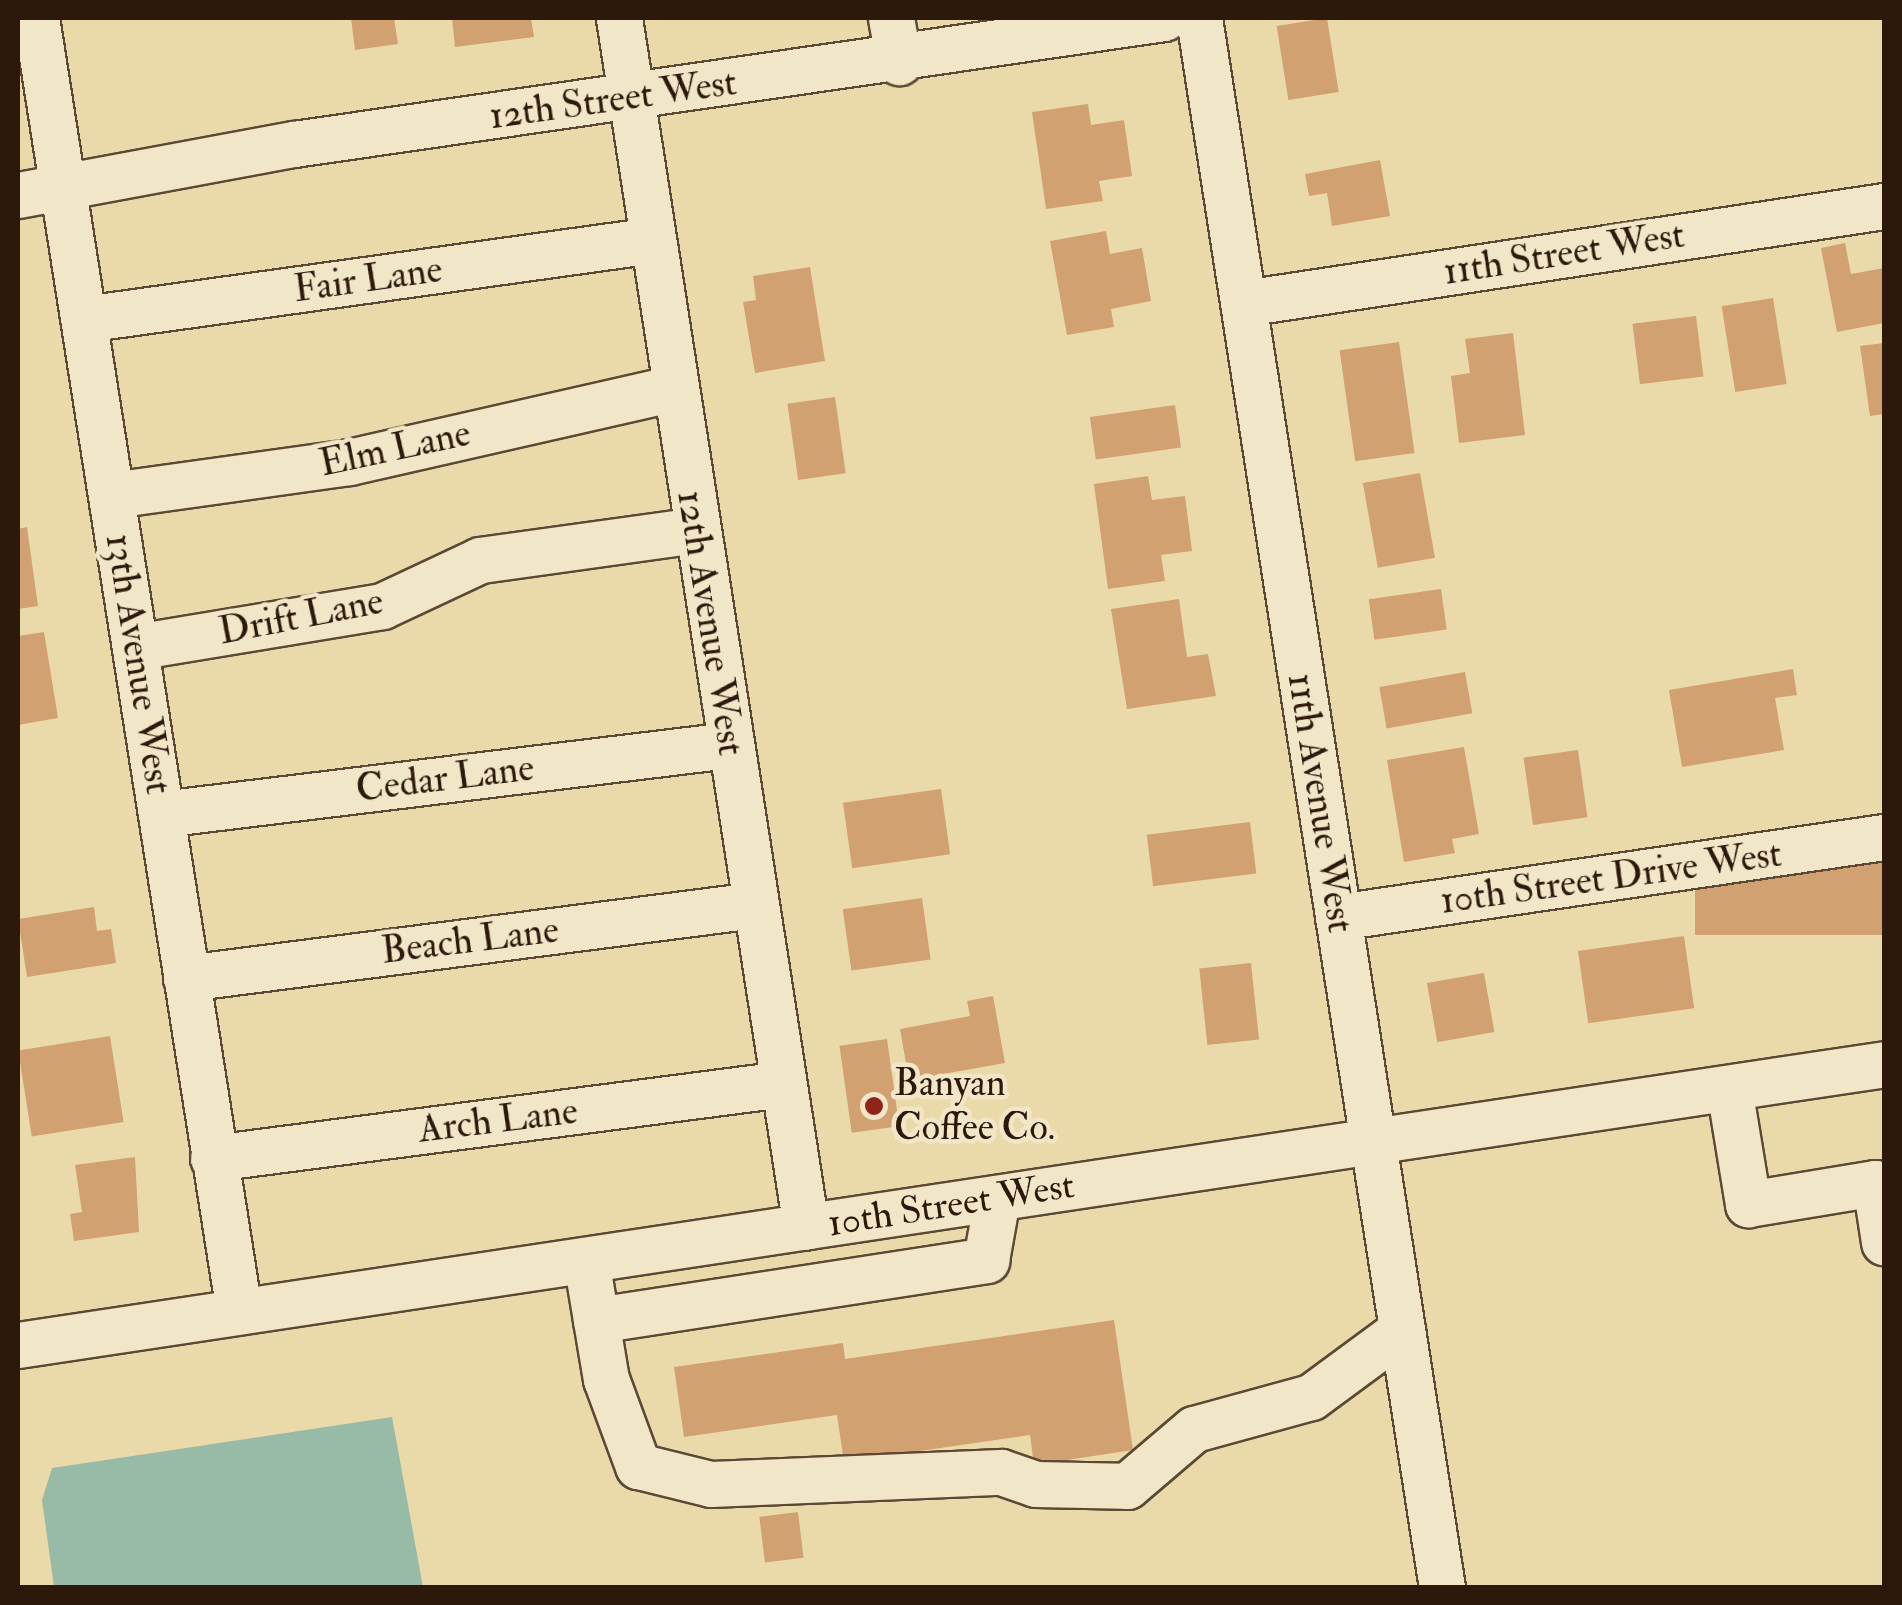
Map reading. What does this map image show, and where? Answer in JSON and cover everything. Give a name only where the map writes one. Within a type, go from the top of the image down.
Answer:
[{"type":"street","name":"13th Avenue West","points":[[36,18],[239,1312]]},
{"type":"street","name":"12th Avenue West","points":[[619,18],[806,1227]]},
{"type":"street","points":[[891,18],[899,62]]},
{"type":"street","name":"12th Street West","points":[[18,195],[632,97],[899,62],[1164,18]]},
{"type":"street","name":"11th Avenue West","points":[[1200,18],[1442,1588]]},
{"type":"street","name":"11th Street West","points":[[1244,303],[1884,206]]},
{"type":"street","name":"Fair Lane","points":[[84,319],[653,240]]},
{"type":"street","name":"Elm Lane","points":[[112,496],[348,462],[675,388]]},
{"type":"street","name":"Drift Lane","points":[[134,647],[382,606],[480,560],[696,530]]},
{"type":"street","name":"Cedar Lane","points":[[161,814],[729,744]]},
{"type":"street","name":"10th Street Drive West","points":[[1338,916],[1884,837]]},
{"type":"street","name":"Beach Lane","points":[[186,978],[754,905]]},
{"type":"street","name":"10th Street West","points":[[18,1345],[1884,1064]]},
{"type":"street","name":"Arch Lane","points":[[213,1158],[783,1084]]},
{"type":"street","points":[[1729,1088],[1748,1204],[1875,1183],[1884,1242]]},
{"type":"street","points":[[596,1320],[986,1260],[997,1198]]},
{"type":"street","points":[[586,1260],[606,1379],[638,1466],[711,1484],[1001,1472],[1035,1484],[1127,1486],[1194,1428],[1312,1397],[1402,1330]]},
{"type":"shaded area","points":[[392,1417],[423,1587],[54,1587],[42,1500],[52,1468]]},
{"type":"building","points":[[351,18],[394,18],[398,44],[355,50]]},
{"type":"building","points":[[452,18],[531,18],[534,37],[455,47]]},
{"type":"building","points":[[1327,18],[1339,92],[1288,100],[1277,26]]},
{"type":"building","points":[[1088,104],[1091,125],[1124,120],[1132,176],[1099,181],[1103,201],[1046,209],[1032,112]]},
{"type":"building","points":[[1380,160],[1390,216],[1332,226],[1327,193],[1309,196],[1305,174]]},
{"type":"building","points":[[1106,231],[1110,254],[1142,248],[1151,301],[1111,309],[1114,327],[1067,335],[1050,241]]},
{"type":"building","points":[[1845,243],[1851,274],[1884,268],[1884,323],[1837,332],[1821,248]]},
{"type":"building","points":[[810,267],[825,361],[755,373],[743,302],[756,300],[753,276]]},
{"type":"building","points":[[1773,298],[1787,384],[1735,392],[1722,306]]},
{"type":"building","points":[[1696,316],[1703,377],[1640,384],[1632,324]]},
{"type":"building","points":[[1513,333],[1525,435],[1459,443],[1451,376],[1470,373],[1465,339]]},
{"type":"building","points":[[1399,342],[1415,453],[1355,461],[1340,350]]},
{"type":"building","points":[[1884,343],[1884,414],[1870,416],[1860,346]]},
{"type":"building","points":[[835,397],[846,473],[798,480],[787,404]]},
{"type":"building","points":[[1175,405],[1181,448],[1096,460],[1090,417]]},
{"type":"building","points":[[1420,473],[1435,558],[1378,568],[1363,483]]},
{"type":"building","points":[[1148,476],[1152,500],[1185,496],[1192,551],[1161,555],[1165,581],[1108,589],[1094,484]]},
{"type":"building","points":[[27,527],[38,606],[18,609],[18,529]]},
{"type":"building","points":[[1441,589],[1447,630],[1374,640],[1369,599]]},
{"type":"building","points":[[1179,599],[1187,657],[1208,654],[1216,696],[1127,709],[1111,609]]},
{"type":"building","points":[[44,632],[58,718],[18,725],[18,636]]},
{"type":"building","points":[[1793,669],[1797,695],[1775,698],[1784,750],[1682,767],[1669,690]]},
{"type":"building","points":[[1465,672],[1472,713],[1387,728],[1379,687]]},
{"type":"building","points":[[1464,747],[1479,834],[1452,839],[1455,853],[1404,862],[1387,760]]},
{"type":"building","points":[[1578,750],[1587,817],[1533,825],[1524,758]]},
{"type":"building","points":[[941,789],[950,854],[852,868],[843,803]]},
{"type":"building","points":[[1250,822],[1256,874],[1153,886],[1147,835]]},
{"type":"building","points":[[1695,862],[1884,862],[1884,935],[1695,935]]},
{"type":"building","points":[[922,898],[931,959],[851,971],[843,909]]},
{"type":"building","points":[[94,907],[97,931],[111,929],[116,963],[27,977],[18,919]]},
{"type":"building","points":[[1684,936],[1694,1008],[1588,1023],[1578,951]]},
{"type":"building","points":[[1251,963],[1259,1040],[1207,1045],[1199,968]]},
{"type":"building","points":[[1484,973],[1494,1032],[1437,1042],[1427,983]]},
{"type":"building","points":[[993,996],[1005,1063],[909,1080],[900,1029],[970,1016],[967,1001]]},
{"type":"building","points":[[110,1036],[124,1122],[32,1136],[18,1051]]},
{"type":"building","points":[[887,1039],[899,1126],[852,1133],[839,1046]]},
{"type":"building","points":[[135,1157],[139,1232],[74,1241],[70,1214],[82,1212],[75,1165]]},
{"type":"building","points":[[1114,1320],[1133,1450],[1034,1465],[1030,1435],[844,1462],[837,1415],[684,1437],[674,1367],[843,1343],[845,1359]]},
{"type":"building","points":[[798,1512],[804,1558],[765,1562],[759,1517]]},
{"type":"place","name":"Banyan Coffee Co.","points":[[874,1106]]}]
